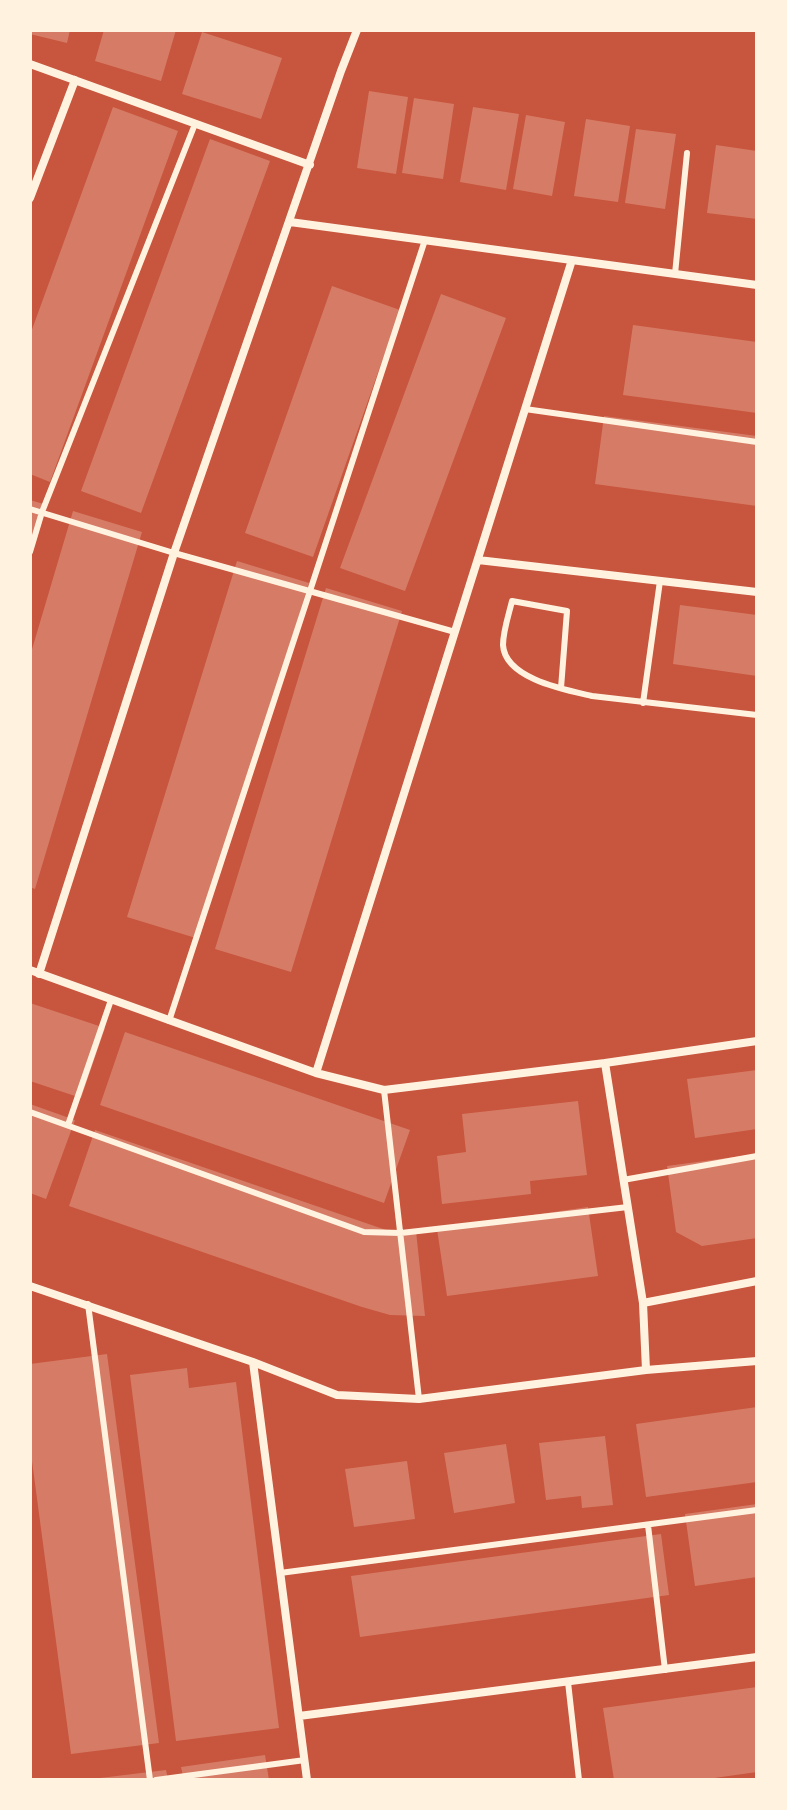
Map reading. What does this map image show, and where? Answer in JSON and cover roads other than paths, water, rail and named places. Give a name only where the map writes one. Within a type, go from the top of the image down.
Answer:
[{"type":"street","points":[[357,30],[174,553],[35,972],[316,1073],[384,1090],[757,1041]]},
{"type":"street","points":[[30,64],[310,165]]},
{"type":"street","points":[[30,198],[75,80]]},
{"type":"street","points":[[290,222],[757,285]]},
{"type":"street","points":[[316,1073],[572,260]]},
{"type":"street","points":[[478,560],[757,592]]},
{"type":"street","points":[[605,1063],[643,1303],[646,1370]]},
{"type":"street","points":[[643,1303],[757,1281]]},
{"type":"street","points":[[30,1286],[253,1362],[337,1395],[419,1399],[646,1370],[757,1361]]},
{"type":"street","points":[[253,1362],[307,1780]]},
{"type":"street","points":[[299,1716],[757,1657]]},
{"type":"lane","points":[[30,552],[42,512],[195,124]]},
{"type":"lane","points":[[675,274],[687,153]]},
{"type":"lane","points":[[169,1021],[425,240]]},
{"type":"lane","points":[[525,409],[757,442]]},
{"type":"lane","points":[[30,509],[455,632]]},
{"type":"lane","points":[[643,703],[660,581]]},
{"type":"lane","points":[[561,688],[567,611],[512,601],[503,645],[507,659],[541,683],[561,688],[643,703],[757,715]]},
{"type":"lane","points":[[68,1125],[111,1000]]},
{"type":"lane","points":[[384,1090],[419,1399]]},
{"type":"lane","points":[[30,1112],[364,1232],[401,1233],[628,1207]]},
{"type":"lane","points":[[623,1180],[757,1156]]},
{"type":"lane","points":[[88,1304],[153,1780],[305,1760]]},
{"type":"lane","points":[[280,1573],[757,1510]]},
{"type":"lane","points":[[648,1525],[665,1670]]},
{"type":"lane","points":[[568,1682],[579,1780]]}]
